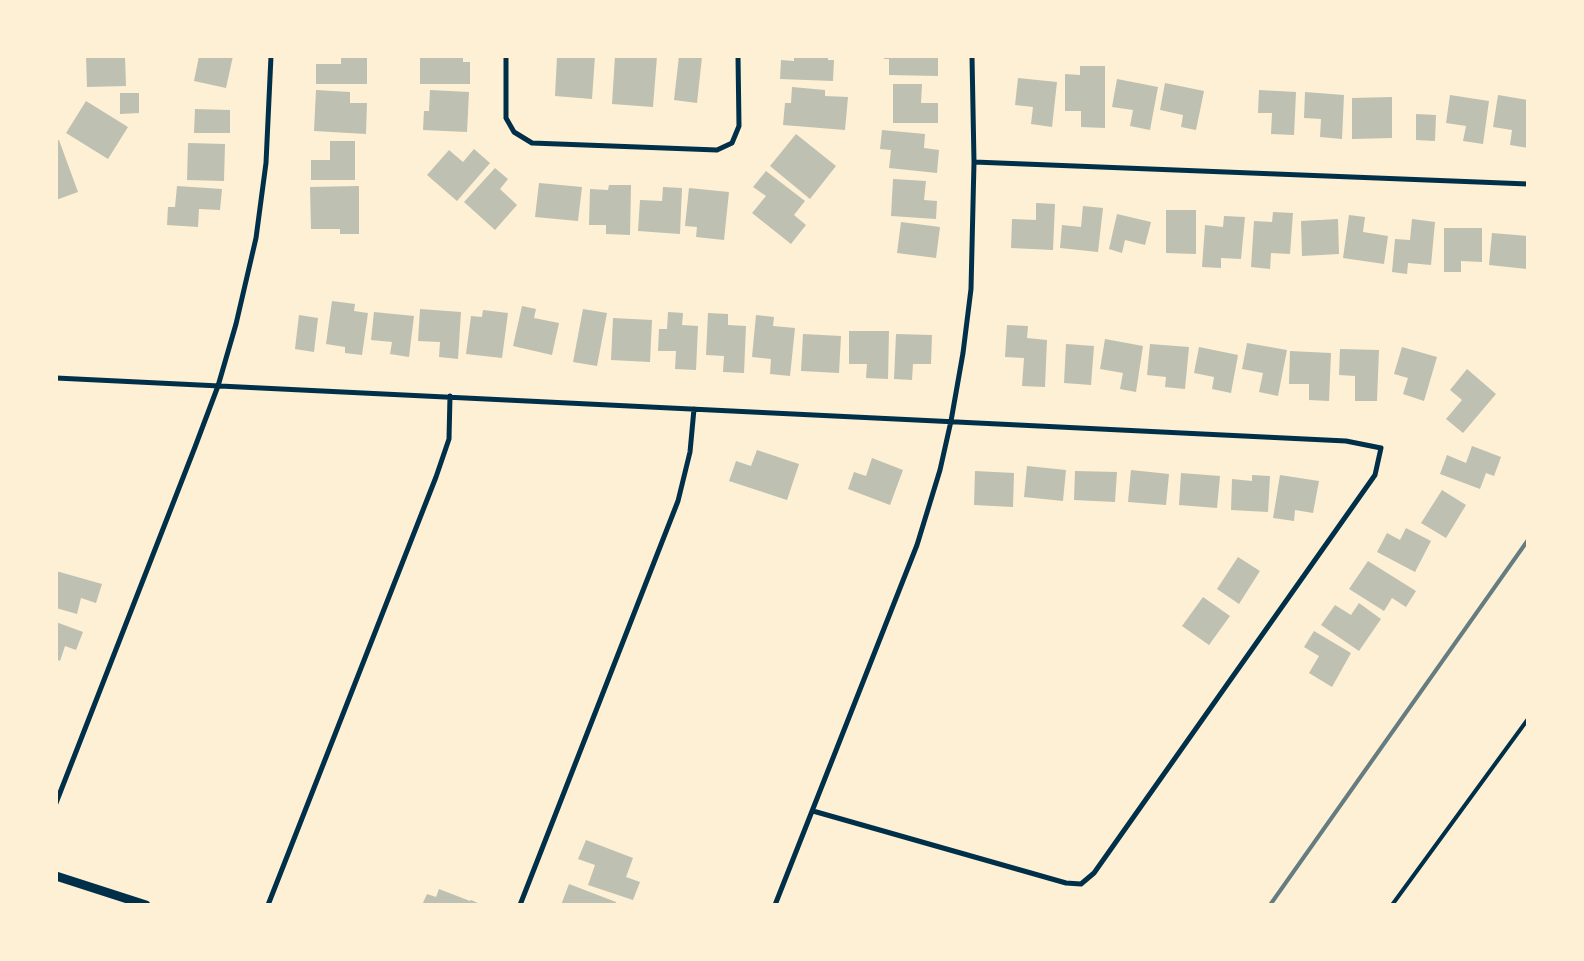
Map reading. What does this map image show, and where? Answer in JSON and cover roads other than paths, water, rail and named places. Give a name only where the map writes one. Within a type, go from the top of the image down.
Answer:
[{"type":"street","points":[[56,803],[192,456],[218,386],[236,324],[256,238],[266,163],[271,56]]},
{"type":"street","points":[[506,56],[506,118],[514,132],[532,143],[717,150],[732,143],[739,126],[738,56]]},
{"type":"street","points":[[775,905],[917,545],[940,470],[964,353],[971,289],[974,162],[972,56]]},
{"type":"street","points":[[974,162],[1528,184]]},
{"type":"street","points":[[56,378],[1346,440],[1381,448],[1375,476],[1094,873],[1081,884],[1066,883],[812,810]]},
{"type":"street","points":[[268,905],[436,477],[449,439],[450,396]]},
{"type":"street","points":[[520,905],[678,501],[690,452],[694,409]]},
{"type":"street","points":[[56,876],[146,905]]},
{"type":"lane","points":[[1392,905],[1528,719]]},
{"type":"railway","points":[[1270,905],[1528,540]]}]
